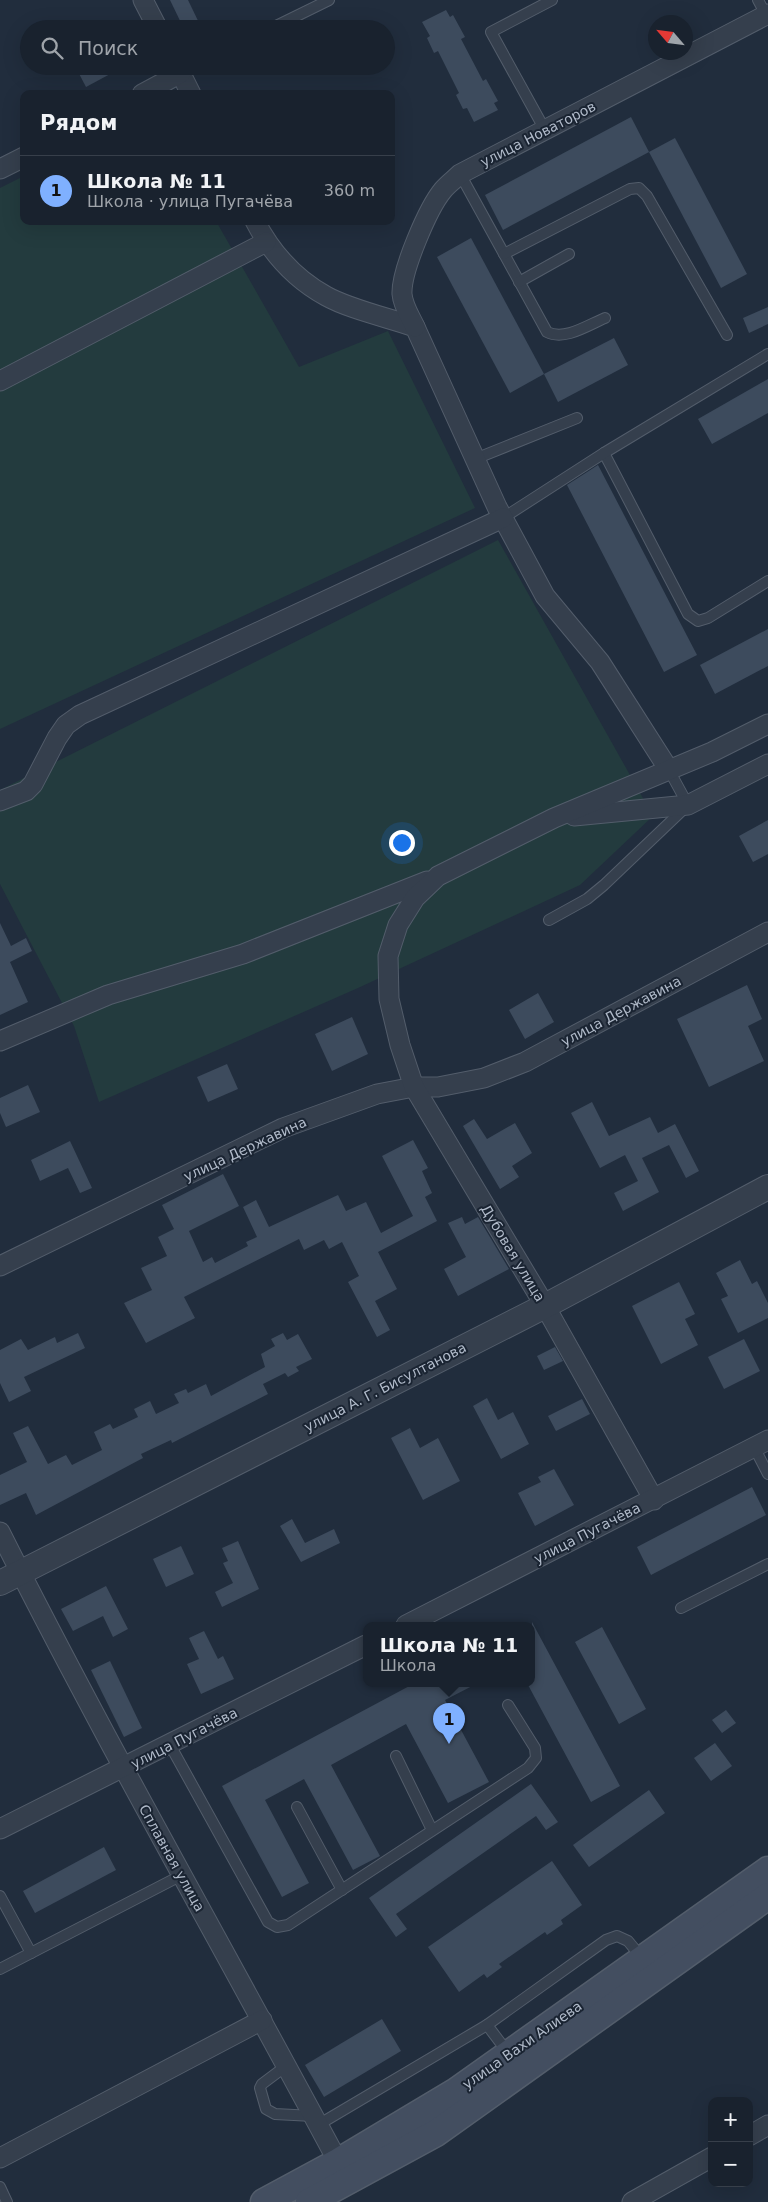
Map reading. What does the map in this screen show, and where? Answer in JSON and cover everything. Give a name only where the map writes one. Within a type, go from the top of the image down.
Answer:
[{"type":"main road","name":"улица Вахи Алиева","points":[[308,2202],[343,2172],[768,1870]]},
{"type":"main road","name":"улица Вахи Алиева","points":[[264,2202],[343,2172],[436,2133],[768,1896]]},
{"type":"street","points":[[143,0],[153,20]]},
{"type":"street","name":"улица Новаторов","points":[[668,770],[600,662],[545,596],[503,518],[475,459],[406,308],[402,294],[406,265],[431,210],[443,190],[460,174],[545,130],[764,10]]},
{"type":"street","points":[[148,90],[173,75]]},
{"type":"street","points":[[186,75],[190,90]]},
{"type":"street","points":[[0,169],[20,159]]},
{"type":"street","points":[[257,225],[266,242],[288,269],[326,296],[415,326]]},
{"type":"street","points":[[0,381],[266,242]]},
{"type":"street","points":[[0,801],[26,791],[33,784],[66,724],[80,715],[503,518]]},
{"type":"street","points":[[0,1041],[108,995],[243,954],[438,876],[554,818],[668,770],[768,724]]},
{"type":"street","points":[[554,818],[688,805],[768,764]]},
{"type":"street","name":"Дубовая улица","points":[[438,876],[415,898],[398,925],[388,956],[389,999],[400,1045],[414,1087],[545,1306],[654,1500]]},
{"type":"street","name":"улица Державина","points":[[0,1266],[283,1128],[377,1094],[414,1087],[438,1087],[484,1078],[525,1062],[768,932]]},
{"type":"street","name":"улица А. Г. Бисултанова","points":[[10,1577],[545,1306],[768,1187]]},
{"type":"street","name":"улица Пугачёва","points":[[412,1622],[761,1444]]},
{"type":"street","name":"Сплавная улица","points":[[0,1532],[10,1577],[123,1768],[262,2020],[343,2172]]},
{"type":"street","name":"улица Пугачёва","points":[[0,1829],[363,1647]]},
{"type":"street","points":[[0,2158],[262,2020]]},
{"type":"street","points":[[753,2134],[768,2125]]},
{"type":"street","points":[[632,2202],[708,2159]]},
{"type":"lane","points":[[288,20],[328,0]]},
{"type":"lane","points":[[545,130],[491,32],[552,0]]},
{"type":"lane","points":[[460,174],[547,332],[554,336],[563,335],[605,318]]},
{"type":"lane","points":[[504,254],[630,189],[639,188],[648,196],[727,335]]},
{"type":"lane","points":[[519,282],[568,254]]},
{"type":"lane","points":[[503,518],[604,453],[768,354]]},
{"type":"lane","points":[[475,459],[577,418]]},
{"type":"lane","points":[[604,453],[688,614],[698,621],[708,618],[768,581]]},
{"type":"lane","points":[[549,920],[587,898],[604,884],[688,805],[668,770]]},
{"type":"lane","points":[[761,1444],[768,1474]]},
{"type":"lane","points":[[681,1608],[768,1564]]},
{"type":"lane","points":[[170,1745],[268,1922],[277,1928],[288,1925],[528,1768],[536,1758],[535,1748],[508,1705]]},
{"type":"lane","points":[[396,1756],[432,1830]]},
{"type":"lane","points":[[297,1808],[342,1890]]},
{"type":"lane","points":[[0,1969],[182,1875]]},
{"type":"lane","points":[[0,1896],[31,1953]]},
{"type":"lane","points":[[286,2066],[262,2084],[260,2088],[266,2109],[275,2114],[316,2121],[487,2025],[606,1940],[618,1936],[628,1941],[643,1960]]},
{"type":"lane","points":[[487,2025],[509,2054]]},
{"type":"lane","points":[[0,2188],[7,2202]]},
{"type":"green space","points":[[20,178],[20,225],[218,225],[299,367],[388,331],[475,508],[0,729],[0,188]]},
{"type":"green space","points":[[498,540],[653,816],[580,885],[358,988],[99,1102],[74,1026],[0,884],[0,790]]},
{"type":"building","points":[[170,0],[188,0],[198,20],[180,20]]},
{"type":"building","points":[[446,10],[450,17],[453,15],[465,37],[461,39],[483,81],[486,79],[498,101],[494,103],[498,110],[474,122],[467,108],[463,109],[456,95],[459,93],[438,51],[434,53],[427,38],[430,36],[422,22]]},
{"type":"building","points":[[80,75],[108,75],[86,87]]},
{"type":"building","points":[[631,117],[649,152],[503,230],[485,195]]},
{"type":"building","points":[[675,138],[747,274],[721,288],[649,152]]},
{"type":"building","points":[[471,238],[544,374],[510,393],[437,257]]},
{"type":"building","points":[[768,307],[768,324],[749,333],[743,318]]},
{"type":"building","points":[[614,338],[628,365],[558,402],[544,374]]},
{"type":"building","points":[[768,379],[768,413],[712,444],[698,419]]},
{"type":"building","points":[[598,465],[697,655],[664,672],[567,485]]},
{"type":"building","points":[[768,629],[768,666],[715,694],[700,665]]},
{"type":"building","points":[[768,820],[768,854],[753,862],[739,836]]},
{"type":"building","points":[[0,923],[11,946],[26,938],[32,951],[10,962],[28,1002],[0,1015]]},
{"type":"building","points":[[747,985],[762,1019],[748,1026],[764,1061],[709,1087],[677,1019]]},
{"type":"building","points":[[538,993],[554,1022],[525,1039],[509,1010]]},
{"type":"building","points":[[352,1017],[368,1054],[332,1071],[315,1034]]},
{"type":"building","points":[[227,1064],[238,1089],[208,1102],[197,1077]]},
{"type":"building","points":[[28,1085],[40,1112],[6,1127],[0,1113],[0,1098]]},
{"type":"building","points":[[592,1102],[609,1136],[650,1117],[658,1133],[675,1124],[699,1171],[686,1178],[669,1145],[642,1158],[659,1192],[623,1211],[614,1193],[638,1181],[625,1155],[600,1168],[571,1113]]},
{"type":"building","points":[[474,1119],[487,1139],[515,1123],[532,1153],[512,1166],[519,1177],[500,1189],[463,1126]]},
{"type":"building","points":[[413,1140],[428,1168],[422,1171],[432,1193],[425,1197],[437,1221],[378,1252],[397,1289],[375,1301],[390,1330],[377,1337],[348,1282],[359,1276],[342,1242],[329,1249],[324,1240],[304,1250],[299,1239],[184,1297],[195,1318],[146,1343],[124,1303],[152,1290],[141,1268],[167,1256],[158,1237],[174,1229],[162,1205],[223,1174],[239,1206],[189,1231],[203,1262],[212,1257],[215,1263],[248,1246],[246,1242],[257,1237],[243,1207],[256,1200],[269,1227],[338,1195],[346,1211],[366,1202],[381,1233],[413,1216],[382,1156]]},
{"type":"building","points":[[70,1141],[92,1188],[80,1193],[68,1168],[40,1181],[31,1160]]},
{"type":"building","points":[[462,1217],[465,1224],[478,1217],[509,1269],[458,1296],[444,1269],[466,1257],[448,1223]]},
{"type":"building","points":[[740,1260],[752,1284],[757,1281],[768,1303],[768,1318],[738,1333],[721,1299],[728,1296],[716,1273]]},
{"type":"building","points":[[679,1282],[695,1314],[685,1319],[698,1345],[661,1364],[632,1306]]},
{"type":"building","points":[[78,1333],[85,1348],[24,1377],[31,1391],[9,1402],[0,1383],[0,1350],[21,1339],[28,1350],[55,1337],[57,1343]]},
{"type":"building","points":[[283,1333],[287,1340],[298,1334],[312,1359],[296,1367],[299,1371],[288,1377],[285,1373],[263,1384],[268,1394],[172,1443],[171,1440],[141,1454],[143,1458],[36,1515],[26,1493],[0,1505],[0,1475],[27,1462],[13,1433],[28,1426],[48,1464],[66,1455],[72,1465],[102,1450],[94,1432],[110,1424],[113,1429],[138,1417],[134,1409],[150,1401],[156,1414],[179,1403],[174,1394],[186,1389],[188,1393],[206,1384],[211,1396],[265,1367],[261,1354],[275,1346],[271,1339]]},
{"type":"building","points":[[744,1339],[760,1371],[724,1389],[708,1357]]},
{"type":"building","points":[[555,1347],[563,1361],[544,1370],[537,1356]]},
{"type":"building","points":[[487,1398],[498,1420],[513,1412],[529,1444],[501,1459],[473,1406]]},
{"type":"building","points":[[582,1399],[590,1414],[556,1431],[548,1416]]},
{"type":"building","points":[[410,1428],[420,1448],[438,1438],[460,1481],[423,1500],[391,1438]]},
{"type":"building","points":[[554,1469],[574,1505],[535,1526],[518,1493],[541,1482],[538,1477]]},
{"type":"building","points":[[752,1487],[766,1515],[651,1575],[637,1547]]},
{"type":"building","points":[[292,1519],[305,1543],[334,1529],[340,1543],[301,1562],[280,1526]]},
{"type":"building","points":[[238,1541],[259,1589],[222,1607],[215,1592],[233,1583],[223,1563],[228,1561],[222,1548]]},
{"type":"building","points":[[181,1546],[194,1574],[166,1587],[153,1559]]},
{"type":"building","points":[[106,1586],[128,1629],[113,1637],[103,1616],[73,1631],[61,1609]]},
{"type":"building","points":[[602,1627],[646,1709],[619,1724],[575,1642]]},
{"type":"building","points":[[535,1628],[620,1786],[591,1802],[529,1687],[535,1687]]},
{"type":"building","points":[[204,1631],[218,1659],[223,1656],[234,1679],[201,1694],[187,1664],[199,1659],[189,1638]]},
{"type":"building","points":[[110,1661],[142,1728],[124,1737],[91,1670]]},
{"type":"building","points":[[408,1687],[470,1687],[445,1700],[489,1782],[448,1803],[406,1724],[331,1765],[380,1856],[353,1870],[304,1779],[265,1800],[309,1883],[282,1897],[222,1786]]},
{"type":"building","points":[[726,1710],[736,1723],[722,1733],[712,1720]]},
{"type":"building","points":[[715,1743],[732,1766],[711,1781],[694,1758]]},
{"type":"building","points":[[531,1784],[558,1822],[546,1830],[536,1816],[396,1914],[407,1929],[396,1937],[369,1898]]},
{"type":"building","points":[[649,1790],[665,1813],[589,1867],[573,1845]]},
{"type":"building","points":[[104,1847],[116,1870],[35,1913],[23,1891]]},
{"type":"building","points":[[552,1861],[582,1905],[561,1920],[563,1924],[547,1935],[545,1932],[499,1964],[502,1967],[487,1978],[484,1974],[459,1992],[428,1947]]},
{"type":"building","points":[[382,2019],[401,2051],[324,2097],[305,2065]]},
{"type":"place","name":"Школа № 11","points":[[449,1744]]}]
